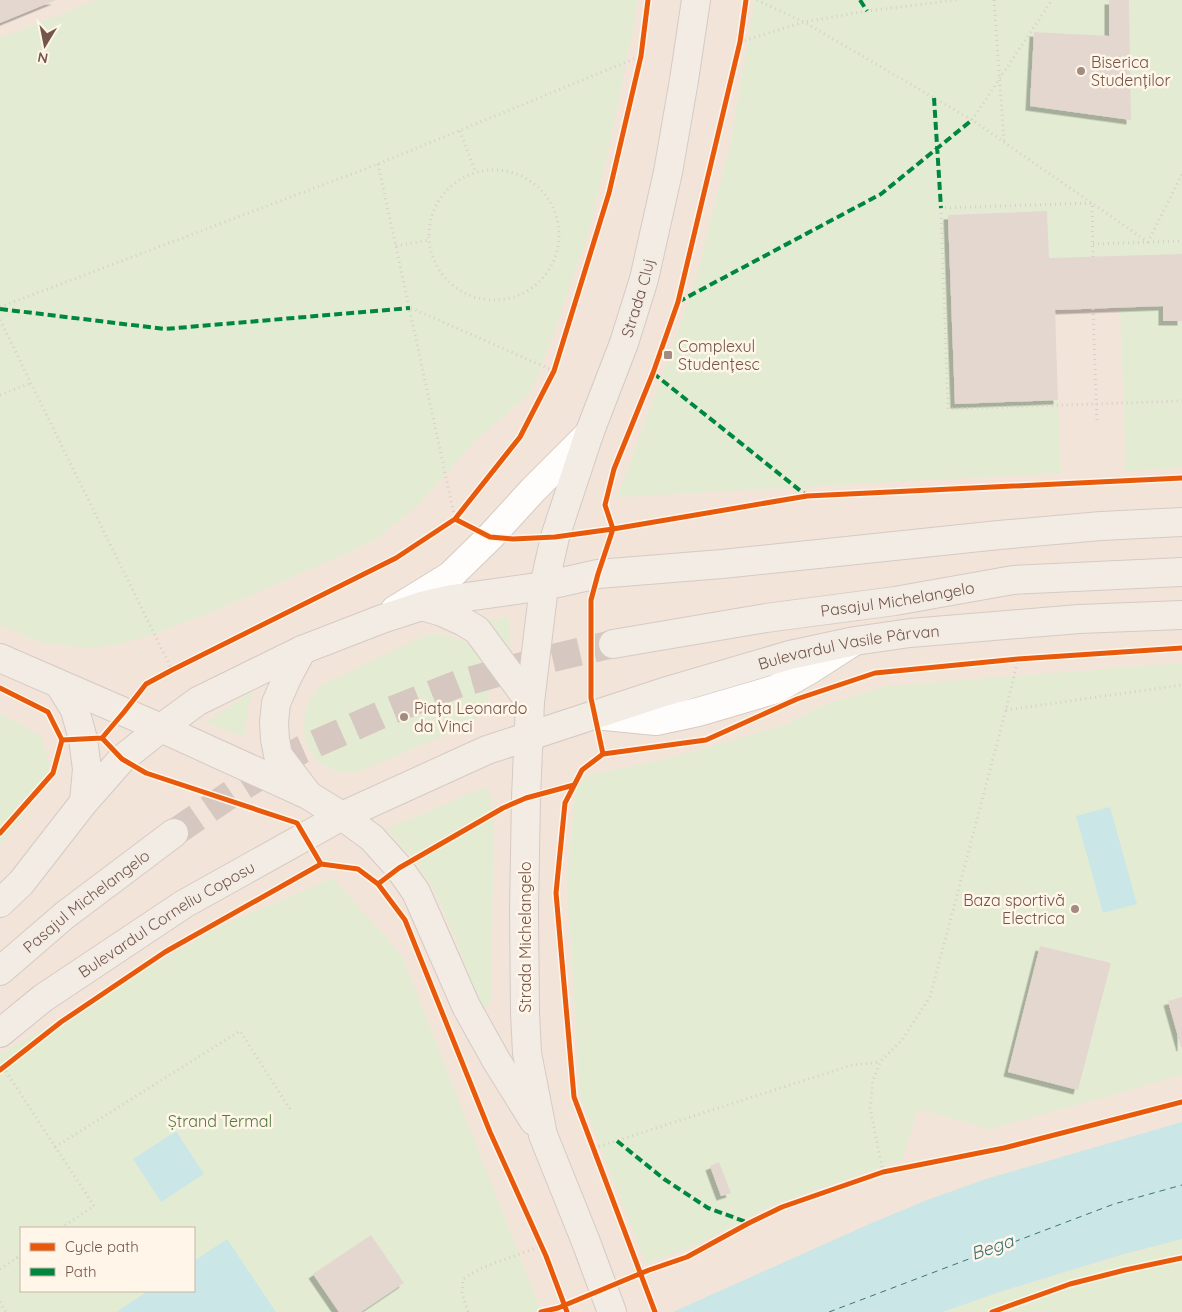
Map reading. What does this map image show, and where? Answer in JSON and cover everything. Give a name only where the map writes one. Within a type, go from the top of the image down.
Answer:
[{"type":"main road","name":"Strada Cluj","points":[[544,586],[555,537],[589,434],[624,343],[644,279],[668,172],[696,0]]},
{"type":"main road","points":[[0,903],[21,883],[84,802],[122,759],[198,701],[302,650],[382,619],[422,606],[452,599],[544,586],[601,573],[722,564],[1100,526],[1182,522]]},
{"type":"main road","name":"Pasajul Michelangelo","points":[[613,644],[766,618],[895,601],[1013,580],[1182,572]]},
{"type":"main road","points":[[0,658],[308,795],[342,816],[487,750],[528,737],[530,702],[544,586]]},
{"type":"main road","points":[[422,606],[442,612],[477,630],[530,702]]},
{"type":"main road","name":"Bulevardul Vasile Pârvan","points":[[528,737],[664,692],[790,655],[855,641],[910,633],[1079,619],[1182,615]]},
{"type":"main road","points":[[302,650],[276,703],[274,722],[278,755],[308,795]]},
{"type":"main road","points":[[59,684],[75,710],[83,739],[87,769],[84,802]]},
{"type":"main road","name":"Strada Michelangelo","points":[[528,737],[524,900],[525,1012],[527,1053],[543,1135]]},
{"type":"main road","name":"Strada Michelangelo","points":[[342,816],[372,838],[399,868],[416,892],[466,1006],[496,1060],[543,1135],[612,1312]]},
{"type":"main road","name":"Bulevardul Corneliu Coposu","points":[[0,1033],[43,998],[184,904],[342,816]]},
{"type":"main road","name":"Pasajul Michelangelo","points":[[0,971],[65,915],[174,833]]},
{"type":"street","points":[[382,619],[450,576],[589,434]]},
{"type":"path","points":[[757,0],[804,22],[972,120],[1148,242]]},
{"type":"path","points":[[740,42],[804,22],[868,11],[957,0]]},
{"type":"path","points":[[994,0],[1004,142]]},
{"type":"path","points":[[972,120],[1052,0]]},
{"type":"path","points":[[0,306],[378,164],[641,56]]},
{"type":"path","points":[[460,131],[475,171]]},
{"type":"path","points":[[378,164],[455,519]]},
{"type":"path","points":[[502,169],[527,178],[548,196],[558,220],[559,247],[548,272],[529,290],[504,300],[477,298],[453,286],[436,266],[428,240],[432,210],[449,186],[475,171],[502,169]]},
{"type":"path","points":[[1148,242],[1182,174]]},
{"type":"path","points":[[1092,202],[1093,257]]},
{"type":"path","points":[[1092,202],[941,208],[948,409],[1182,401]]},
{"type":"path","points":[[396,246],[428,240]]},
{"type":"path","points":[[1093,244],[1182,241]]},
{"type":"path","points":[[410,308],[554,370]]},
{"type":"path","points":[[1093,309],[1097,421]]},
{"type":"path","points":[[0,320],[172,670]]},
{"type":"path","points":[[0,394],[31,383]]},
{"type":"path","points":[[883,1172],[870,1108],[873,1081],[880,1062],[902,1040],[930,997],[1018,659]]},
{"type":"path","points":[[1006,710],[1182,685]]},
{"type":"path","points":[[55,1147],[240,1031],[292,1112]]},
{"type":"path","points":[[594,1148],[852,1065],[880,1062]]},
{"type":"path","points":[[3,1067],[94,1206],[62,1227]]},
{"type":"path","points":[[468,1312],[462,1293],[463,1279],[478,1269],[541,1246]]},
{"type":"path","points":[[0,1269],[20,1256]]},
{"type":"path","points":[[0,1302],[6,1312]]},
{"type":"shaded area","points":[[0,0],[1182,0],[1182,1312],[0,1312]]},
{"type":"green space","points":[[96,0],[638,0],[611,138],[588,235],[531,392],[476,440],[417,506],[378,538],[219,609],[154,634],[119,644],[89,648],[38,642],[0,625],[0,38]]},
{"type":"green space","points":[[754,0],[1182,0],[1182,254],[1049,258],[1047,211],[948,215],[955,403],[1058,400],[1061,473],[617,497],[695,282],[730,145]]},
{"type":"green space","points":[[1163,306],[1164,321],[1182,321],[1182,468],[1126,471],[1120,308]]},
{"type":"green space","points":[[510,617],[510,652],[497,632],[486,621]]},
{"type":"green space","points":[[442,634],[468,643],[485,659],[489,671],[490,687],[488,702],[479,715],[468,725],[356,773],[334,770],[316,759],[308,746],[304,721],[307,706],[320,686],[426,635]]},
{"type":"green space","points":[[1182,663],[1182,1075],[991,1129],[917,1109],[903,1159],[766,1208],[698,1244],[646,1264],[580,1095],[567,881],[577,786],[592,774],[660,761],[785,725],[823,705],[887,686]]},
{"type":"green space","points":[[253,691],[248,708],[244,737],[206,722]]},
{"type":"green space","points":[[0,713],[41,736],[50,768],[43,790],[0,845]]},
{"type":"green space","points":[[488,786],[494,821],[491,998],[489,1005],[486,1007],[482,1006],[476,996],[456,940],[434,890],[416,862],[386,829]]},
{"type":"green space","name":"Ștrand Termal","points":[[333,878],[402,956],[542,1312],[0,1312],[0,1054],[221,926]]},
{"type":"green space","points":[[1182,1239],[1182,1312],[942,1312],[1001,1292]]},
{"type":"water","points":[[1110,807],[1137,904],[1103,913],[1076,816]]},
{"type":"water","name":"Bega","points":[[1182,1122],[1182,1239],[1121,1255],[1009,1289],[942,1312],[673,1312],[876,1221],[930,1199],[986,1179]]},
{"type":"water","points":[[176,1131],[204,1174],[161,1202],[133,1159]]},
{"type":"water","points":[[227,1239],[276,1312],[116,1312],[146,1292],[195,1292],[195,1260]]},
{"type":"building","points":[[0,0],[56,0],[0,23]]},
{"type":"building","name":"Biserica Studenților","points":[[1109,0],[1129,0],[1131,120],[1030,106],[1034,32],[1109,36]]},
{"type":"building","points":[[1047,211],[1049,258],[1182,254],[1182,321],[1163,321],[1163,306],[1055,310],[1058,400],[955,404],[948,215]]},
{"type":"building","points":[[1040,946],[1111,963],[1078,1090],[1008,1072]]},
{"type":"building","points":[[1182,997],[1182,1047],[1181,1047],[1168,1001]]},
{"type":"building","points":[[719,1162],[731,1193],[721,1196],[710,1166]]},
{"type":"building","points":[[371,1235],[404,1283],[361,1312],[339,1312],[313,1274]]},
{"type":"ferry route","points":[[829,1312],[1114,1204],[1182,1185]]},
{"type":"tunnel","points":[[174,833],[301,750],[392,710],[458,684],[544,660],[613,644]]},
{"type":"marked path","points":[[860,0],[867,11]]},
{"type":"marked path","points":[[934,98],[941,208]]},
{"type":"marked path","points":[[678,302],[881,194],[972,120]]},
{"type":"marked path","points":[[0,309],[165,329],[410,308]]},
{"type":"marked path","points":[[653,373],[807,496]]},
{"type":"marked path","points":[[617,1141],[664,1179],[708,1208],[749,1223]]},
{"type":"cycle path","points":[[62,740],[102,738],[146,684],[396,558],[455,519],[520,437],[554,371],[609,193],[641,56],[648,0]]},
{"type":"cycle path","points":[[603,754],[591,698],[591,600],[613,529],[605,505],[614,469],[653,373],[678,302],[740,42],[746,0]]},
{"type":"cycle path","points":[[455,519],[490,537],[513,539],[555,537],[807,496],[1182,478]]},
{"type":"cycle path","points":[[655,1312],[574,1097],[556,893],[565,803],[582,770],[603,754],[706,740],[797,699],[875,673],[1018,659],[1182,648]]},
{"type":"cycle path","points":[[0,688],[48,712],[62,740],[53,773],[0,833]]},
{"type":"cycle path","points":[[102,738],[122,759],[146,773],[297,823],[321,864]]},
{"type":"cycle path","points":[[378,884],[399,868],[503,808],[526,798],[574,785]]},
{"type":"cycle path","points":[[0,1070],[61,1022],[165,952],[321,864],[358,869],[378,884],[405,920],[490,1132],[546,1256],[567,1312]]},
{"type":"cycle path","points":[[541,1312],[558,1308],[649,1270],[687,1257],[782,1207],[883,1172],[1004,1148],[1182,1102]]},
{"type":"cycle path","points":[[992,1312],[1070,1284],[1182,1258]]},
{"type":"place","name":"Biserica Studenților","points":[[1081,71]]},
{"type":"place","name":"Complexul Studențesc","points":[[668,355]]},
{"type":"place","name":"Piața Leonardo da Vinci","points":[[404,717]]},
{"type":"place","name":"Baza sportivă Electrica","points":[[1075,909]]}]
